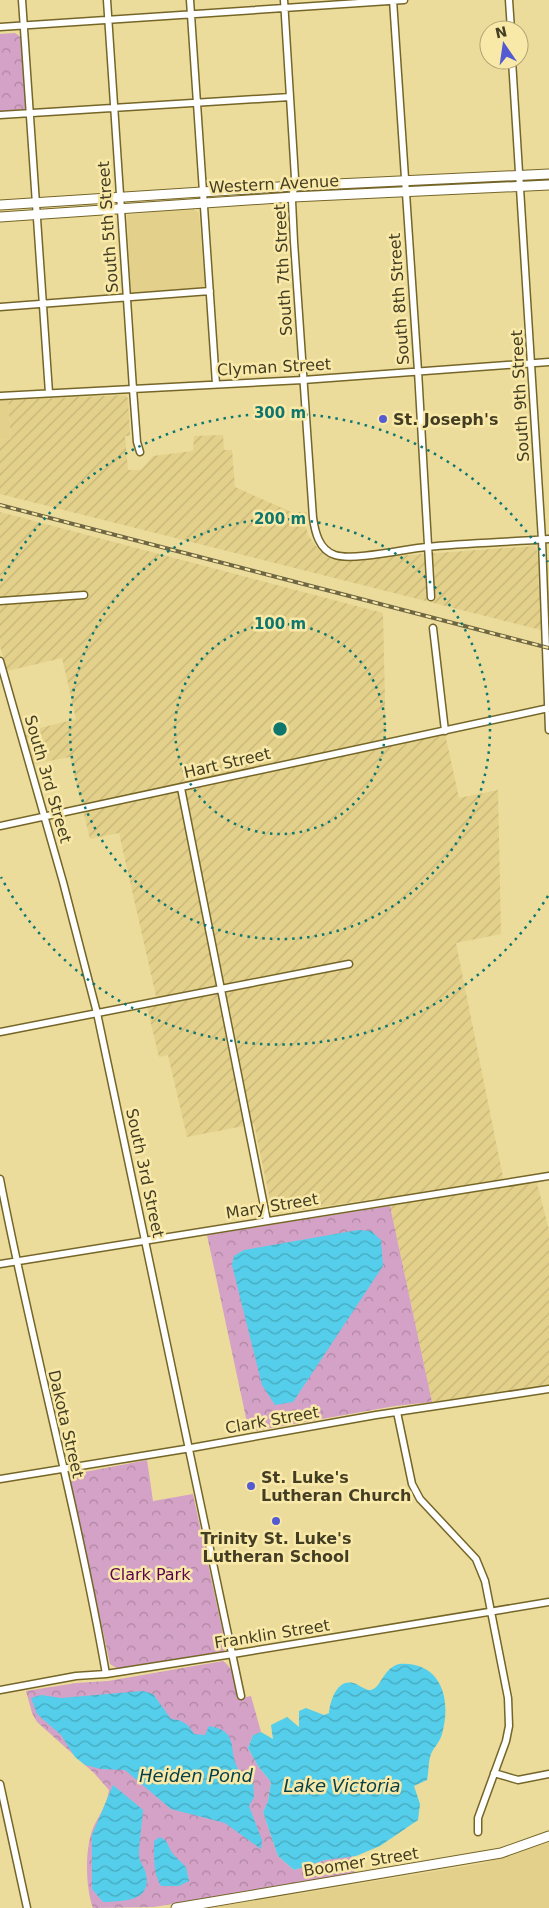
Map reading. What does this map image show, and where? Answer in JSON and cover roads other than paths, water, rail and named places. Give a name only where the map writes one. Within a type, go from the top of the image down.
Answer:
[{"type":"street","points":[[22,0],[49,393]]},
{"type":"street","name":"South 5th Street","points":[[107,0],[126,297],[137,442],[140,452]]},
{"type":"street","points":[[190,0],[216,384]]},
{"type":"street","name":"South 7th Street","points":[[284,0],[303,380],[312,518],[317,537],[325,549],[335,555],[353,556],[428,547]]},
{"type":"street","name":"South 8th Street","points":[[393,0],[431,597]]},
{"type":"street","points":[[0,27],[404,0]]},
{"type":"street","points":[[508,0],[510,20]]},
{"type":"street","name":"South 9th Street","points":[[513,70],[546,540],[549,730]]},
{"type":"street","points":[[0,116],[290,98]]},
{"type":"street","name":"Western Avenue","points":[[0,205],[294,186],[549,174]]},
{"type":"street","name":"Western Avenue","points":[[0,216],[293,197],[549,185]]},
{"type":"street","points":[[0,307],[210,291]]},
{"type":"street","name":"Clyman Street","points":[[0,396],[303,380],[549,362]]},
{"type":"street","points":[[428,547],[546,540]]},
{"type":"street","points":[[0,601],[84,595]]},
{"type":"street","points":[[433,628],[444,731]]},
{"type":"street","name":"South 3rd Street","points":[[0,661],[45,816],[97,1013],[191,1448],[241,1696]]},
{"type":"street","name":"Hart Street","points":[[0,826],[181,788],[336,751],[444,731],[548,708]]},
{"type":"street","points":[[181,788],[267,1221]]},
{"type":"street","points":[[0,1032],[349,964]]},
{"type":"street","name":"Mary Street","points":[[0,1264],[549,1176]]},
{"type":"street","name":"Dakota Street","points":[[0,1179],[62,1469],[90,1584],[106,1674]]},
{"type":"street","name":"Clark Street","points":[[0,1479],[397,1412],[549,1389]]},
{"type":"street","points":[[397,1412],[412,1484],[420,1499],[476,1559],[485,1580],[489,1611],[510,1713],[506,1741],[478,1818],[478,1832]]},
{"type":"street","name":"Franklin Street","points":[[0,1690],[76,1676],[106,1674],[549,1602]]},
{"type":"street","points":[[494,1773],[518,1780],[549,1774]]},
{"type":"street","points":[[0,1784],[27,1908]]},
{"type":"street","name":"Boomer Street","points":[[176,1908],[501,1853],[549,1836]]},
{"type":"water","points":[[358,1230],[371,1231],[381,1240],[383,1266],[293,1402],[275,1405],[262,1385],[232,1265],[234,1256],[244,1250]]},
{"type":"water","name":"Lake Victoria","points":[[399,1664],[413,1665],[425,1669],[434,1676],[444,1696],[445,1721],[440,1740],[429,1760],[427,1780],[414,1786],[420,1804],[418,1820],[380,1846],[356,1856],[325,1860],[294,1870],[278,1856],[263,1812],[268,1801],[271,1782],[258,1766],[248,1748],[253,1735],[261,1732],[273,1739],[271,1725],[287,1717],[299,1727],[299,1711],[306,1708],[324,1715],[329,1713],[335,1692],[343,1684],[353,1683],[371,1690],[378,1685],[393,1666]]},
{"type":"water","name":"Heiden Pond","points":[[143,1691],[153,1694],[171,1719],[185,1723],[194,1734],[205,1735],[209,1726],[226,1733],[230,1738],[236,1765],[242,1775],[253,1781],[254,1797],[249,1806],[262,1840],[261,1849],[225,1823],[171,1809],[125,1770],[101,1769],[85,1765],[75,1757],[61,1735],[37,1714],[31,1698],[41,1695],[61,1698]]},
{"type":"water","points":[[113,1785],[143,1810],[139,1856],[147,1883],[145,1890],[134,1898],[103,1902],[92,1889],[92,1835]]},
{"type":"water","points":[[160,1837],[166,1841],[172,1853],[186,1867],[189,1881],[179,1886],[161,1886],[155,1870],[154,1853],[154,1841]]},
{"type":"railway","points":[[0,505],[549,648]]},
{"type":"place","name":"St. Joseph's","points":[[383,419]]},
{"type":"place","name":"St. Luke's Lutheran Church","points":[[251,1486]]},
{"type":"place","name":"Trinity St. Luke's Lutheran School","points":[[276,1521]]},
{"type":"park label","name":"Clark Park","points":[[150,1574]]}]
